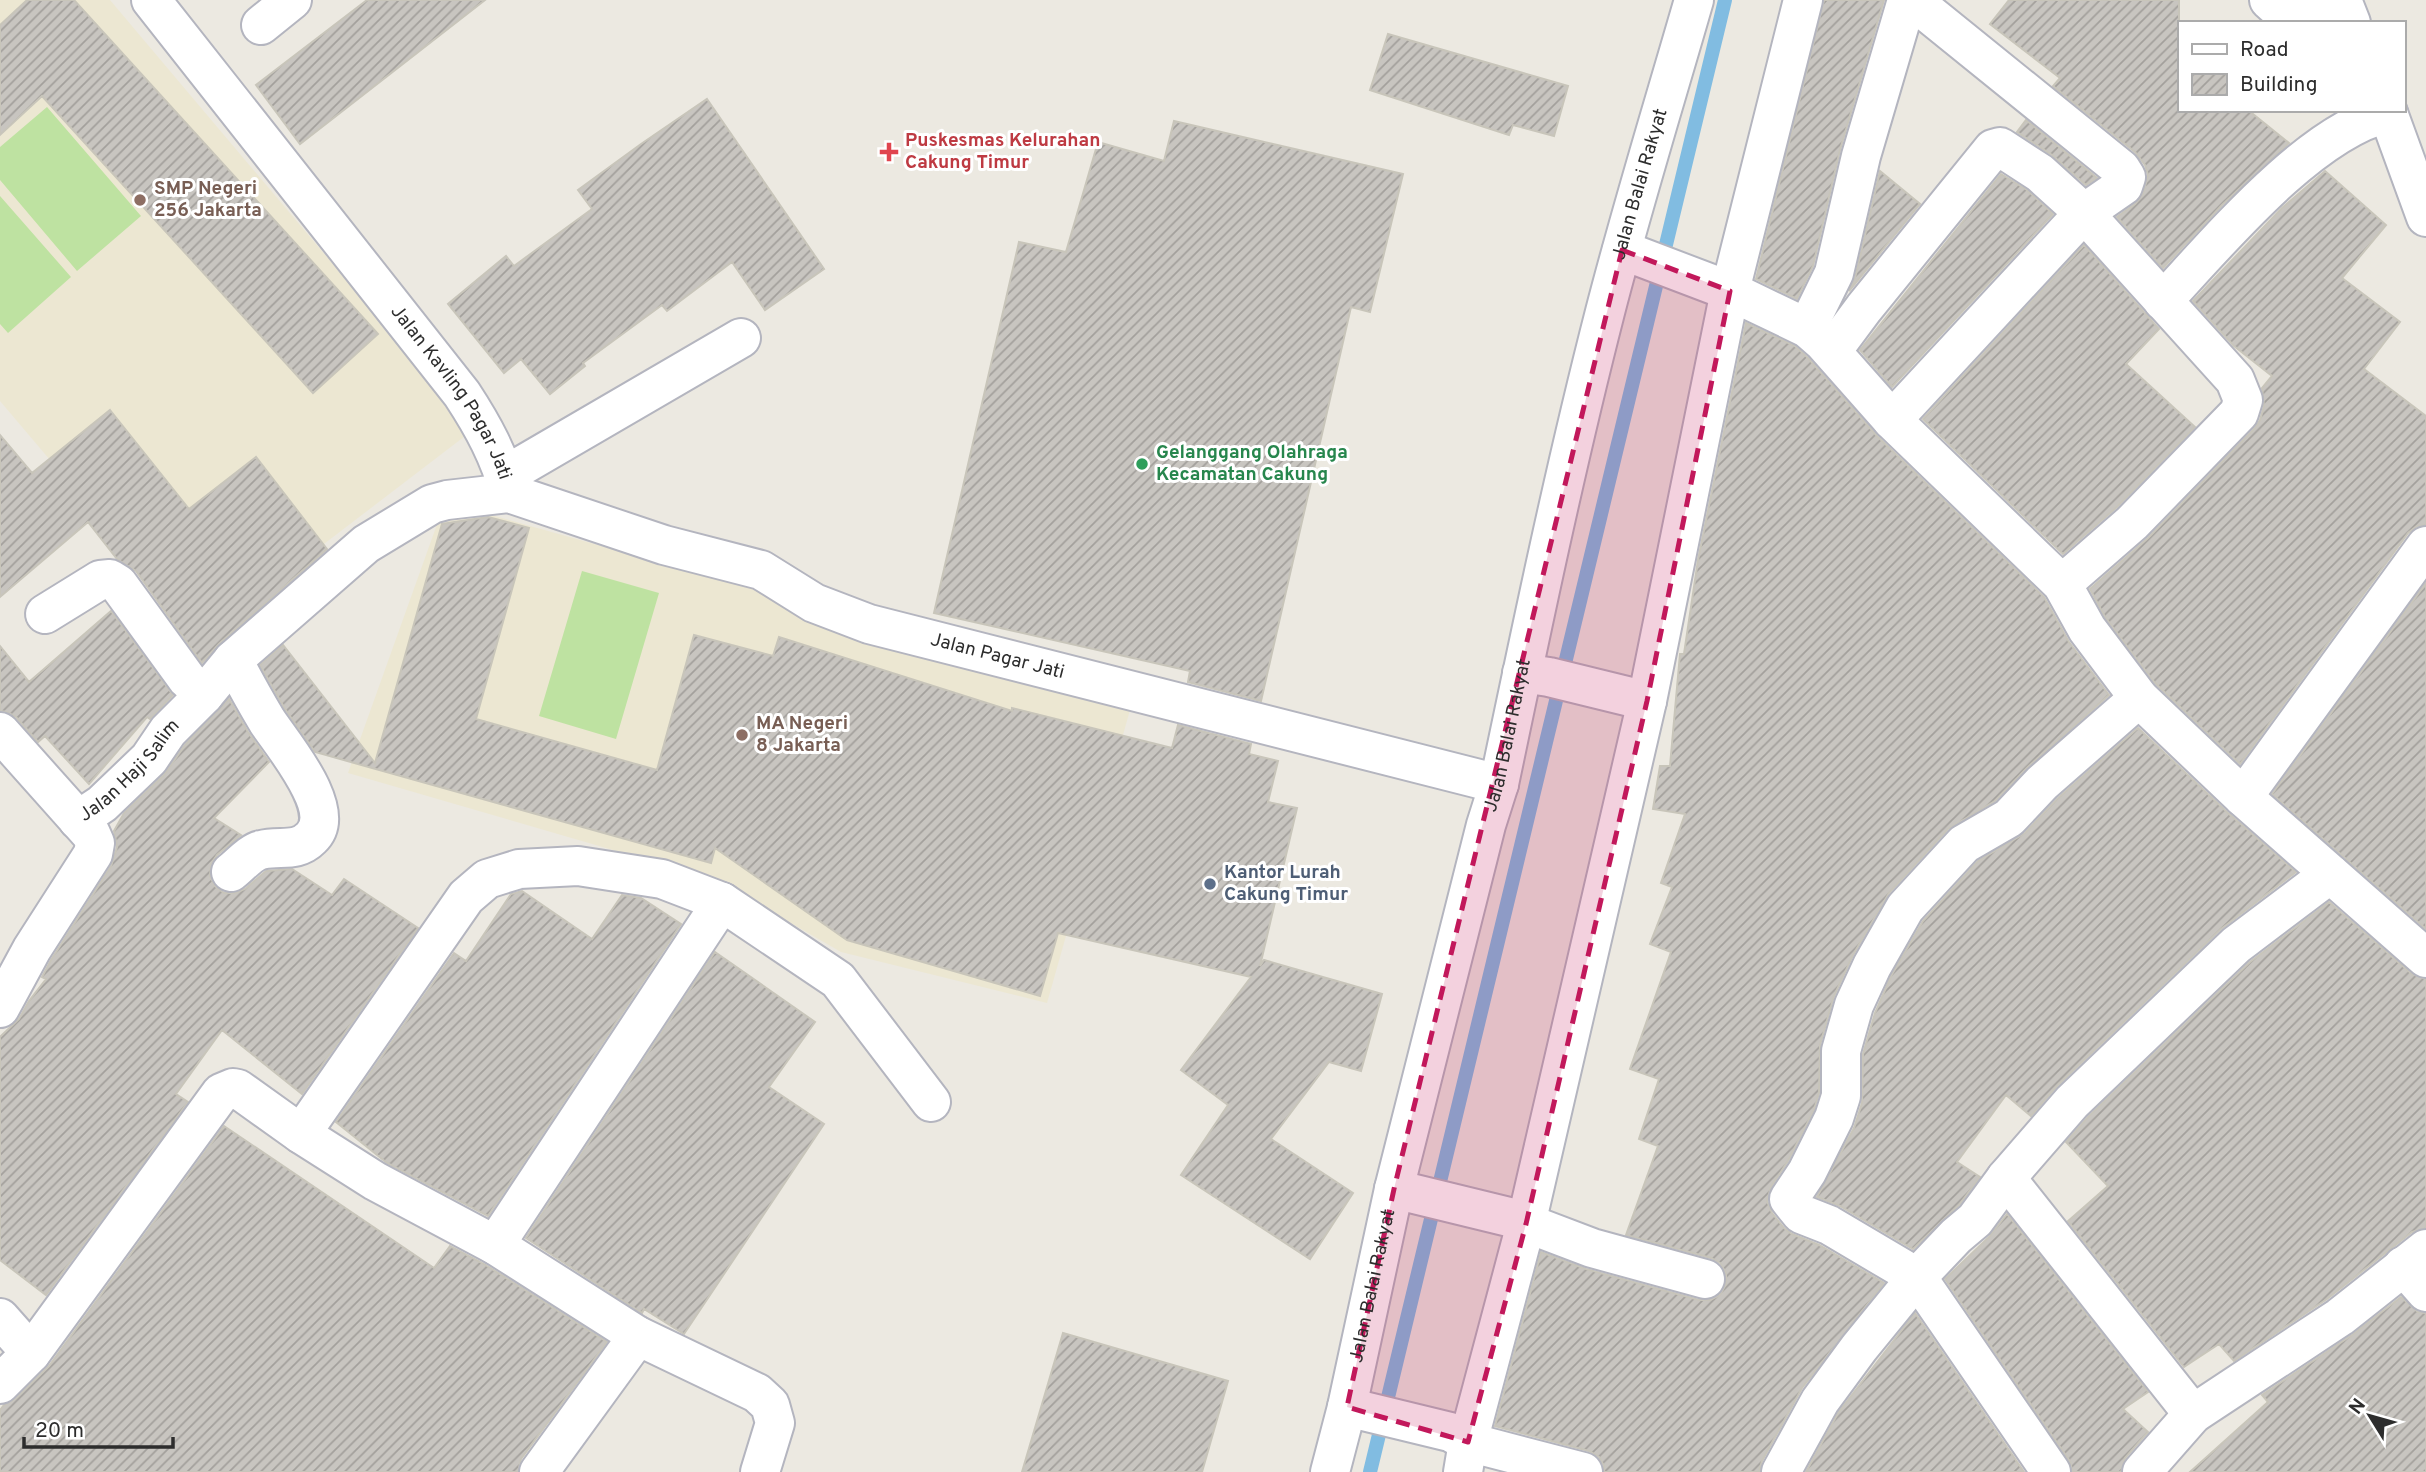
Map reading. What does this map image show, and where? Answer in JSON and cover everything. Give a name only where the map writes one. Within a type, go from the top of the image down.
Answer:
[{"type":"street","name":"Jalan Kavling Pagar Jati","points":[[152,0],[462,394],[488,434],[507,485],[432,504],[366,544],[233,660],[204,695]]},
{"type":"street","points":[[261,25],[292,0]]},
{"type":"street","name":"Jalan Balai Rakyat","points":[[1330,1472],[1363,1410],[1411,1193],[1486,825],[1536,675],[1563,486],[1638,255],[1694,0]]},
{"type":"street","points":[[1460,1448],[1519,1221],[1639,700],[1721,288],[1803,0]]},
{"type":"street","points":[[1819,340],[1861,156],[1910,0],[2121,169],[2126,177],[2123,186],[2084,213],[1892,420]]},
{"type":"street","points":[[2269,0],[2288,17],[2312,9],[2327,0]]},
{"type":"street","points":[[2342,0],[2350,21]]},
{"type":"street","points":[[2163,301],[2274,185],[2325,143],[2370,117],[2388,112],[2426,217]]},
{"type":"street","points":[[1819,340],[1864,308],[1993,149],[2000,147],[2040,173],[2084,213],[2235,380],[2243,400],[2239,413],[2132,523],[2062,584]]},
{"type":"street","points":[[1638,255],[1721,288],[1819,340],[1892,420],[2062,584],[2087,629],[2139,698],[2243,797],[2426,958]]},
{"type":"street","points":[[507,485],[741,338]]},
{"type":"street","name":"Jalan Pagar Jati","points":[[507,485],[664,545],[761,570],[814,603],[869,624],[1499,784]]},
{"type":"street","points":[[2243,797],[2426,546]]},
{"type":"street","points":[[45,614],[100,580],[110,579],[118,583],[187,679],[204,695]]},
{"type":"street","points":[[231,872],[259,850],[296,848],[314,837],[319,817],[309,783],[250,693],[233,660]]},
{"type":"street","points":[[1536,675],[1639,700]]},
{"type":"street","name":"Jalan Haji Salim","points":[[0,732],[78,820],[102,804],[149,759],[167,731],[204,695]]},
{"type":"street","points":[[2051,1472],[1917,1277],[1829,1225],[1801,1214],[1789,1199],[1807,1172],[1834,1118],[1840,1096],[1841,1051],[1854,1004],[1905,908],[1964,844],[2009,818],[2042,783],[2139,698]]},
{"type":"street","points":[[0,1008],[32,949],[93,854],[95,843],[78,820]]},
{"type":"street","points":[[301,1134],[466,897],[487,879],[519,869],[578,866],[662,879],[722,902],[838,980],[931,1102]]},
{"type":"street","points":[[1781,1472],[1820,1401],[1859,1348],[1917,1277],[1975,1220],[2006,1178],[2072,1102],[2236,945],[2330,874]]},
{"type":"street","points":[[495,1245],[722,902]]},
{"type":"street","points":[[0,1384],[31,1353],[221,1093],[233,1088],[375,1181],[495,1245],[638,1336],[757,1393],[770,1405],[775,1423],[760,1472]]},
{"type":"street","points":[[2006,1178],[2193,1414]]},
{"type":"street","points":[[1411,1193],[1519,1221],[1592,1248],[1704,1279]]},
{"type":"street","points":[[2142,1472],[2193,1414],[2418,1269]]},
{"type":"street","points":[[0,1318],[31,1353]]},
{"type":"street","points":[[539,1472],[638,1336]]},
{"type":"street","points":[[1363,1410],[1460,1448],[1583,1472]]},
{"type":"highlighted area","points":[[1622,250],[1730,291],[1647,701],[1526,1224],[1468,1442],[1347,1407],[1394,1189]]},
{"type":"shaded area","name":"SMP Negeri 256 Jakarta","points":[[0,0],[110,0],[473,430],[201,638],[0,401]]},
{"type":"shaded area","name":"MA Negeri 8 Jakarta","points":[[445,502],[1134,696],[1047,1003],[841,952],[716,880],[348,773]]},
{"type":"green space","points":[[47,107],[141,216],[77,271],[0,180],[0,147]]},
{"type":"green space","points":[[0,196],[71,277],[8,333],[0,324]]},
{"type":"green space","points":[[582,571],[659,593],[616,739],[539,716]]},
{"type":"building","points":[[27,0],[74,0],[378,334],[313,393],[42,96],[0,135],[0,25]]},
{"type":"building","points":[[367,0],[485,0],[300,144],[256,85]]},
{"type":"building","points":[[1824,0],[1884,0],[1840,150],[1813,266],[1797,299],[1756,279]]},
{"type":"building","points":[[2009,0],[2179,0],[2178,112],[2250,112],[2289,143],[2222,205],[2163,268],[2117,217],[2135,204],[2143,194],[2148,175],[2145,165],[2135,152],[2053,86],[2060,78],[1990,24]]},
{"type":"building","points":[[1388,34],[1568,86],[1554,136],[1513,125],[1509,135],[1370,90]]},
{"type":"building","points":[[707,99],[824,269],[765,310],[732,262],[667,311],[662,305],[583,363],[585,366],[550,394],[521,359],[504,373],[448,304],[506,256],[514,266],[592,209],[578,190]]},
{"type":"building","points":[[2026,120],[2097,178],[2086,185],[2052,155],[2017,132]]},
{"type":"building","name":"Gelanggang Olahraga Kecamatan Cakung","points":[[1174,121],[1403,174],[1370,312],[1351,307],[1261,701],[1188,682],[1190,671],[934,613],[1019,242],[1066,252],[1098,142],[1164,161]]},
{"type":"building","points":[[1880,171],[1920,204],[1849,291],[1855,278]]},
{"type":"building","points":[[2325,171],[2386,225],[2342,278],[2400,322],[2364,369],[2426,416],[2426,525],[2417,526],[2408,533],[2240,764],[2155,683],[2105,617],[2090,589],[2148,538],[2260,420],[2264,406],[2262,388],[2272,376],[2234,346],[2193,301],[2282,208]]},
{"type":"building","points":[[2001,174],[2027,190],[2053,214],[1892,387],[1860,350]]},
{"type":"building","points":[[2084,245],[2159,329],[2126,364],[2195,427],[2117,507],[2063,554],[1923,419]]},
{"type":"building","points":[[1746,323],[1795,346],[1877,436],[2044,597],[2069,642],[2109,695],[2028,767],[1995,801],[1948,829],[1889,893],[1853,955],[1834,996],[1820,1045],[1819,1093],[1814,1110],[1788,1161],[1771,1187],[1767,1201],[1772,1213],[1792,1234],[1819,1245],[1884,1283],[1802,1388],[1762,1461],[1759,1472],[1604,1472],[1599,1457],[1589,1451],[1495,1426],[1541,1252],[1586,1269],[1699,1300],[1710,1300],[1720,1295],[1726,1284],[1726,1273],[1720,1263],[1711,1258],[1626,1235],[1658,1146],[1639,1139],[1659,1079],[1630,1069],[1671,952],[1650,944],[1672,887],[1661,883],[1685,814],[1653,809],[1660,766],[1670,766],[1680,654],[1684,654],[1698,560]]},
{"type":"building","points":[[110,410],[189,509],[256,457],[327,549],[219,644],[202,663],[136,571],[117,559],[88,522],[0,597],[0,435],[32,473]]},
{"type":"building","name":"MA Negeri 8 Jakarta","points":[[488,517],[529,528],[476,719],[657,770],[694,635],[773,656],[779,637],[1012,711],[1012,708],[1172,748],[1178,725],[1251,744],[1249,754],[1278,761],[1268,802],[1297,808],[1260,966],[1264,960],[1382,994],[1361,1071],[1329,1062],[1271,1139],[1353,1193],[1310,1259],[1181,1175],[1228,1105],[1181,1070],[1251,977],[1058,933],[1040,996],[847,940],[715,848],[711,863],[315,752],[285,709],[260,665],[283,645],[375,763],[442,524]]},
{"type":"building","points":[[2426,583],[2426,929],[2272,794]]},
{"type":"building","points":[[111,611],[173,695],[150,719],[147,717],[89,784],[45,736],[38,742],[16,717],[0,711],[0,646],[29,682]]},
{"type":"building","points":[[229,699],[269,762],[214,818],[241,835],[217,855],[211,864],[210,876],[215,886],[224,893],[235,893],[245,889],[266,871],[292,869],[332,895],[344,879],[418,928],[302,1094],[222,1030],[176,1094],[188,1102],[46,1295],[0,1260],[0,1037],[19,1019],[46,979],[42,977],[51,960],[111,866],[117,847],[114,831],[124,813],[164,775],[185,745]]},
{"type":"building","points":[[2138,728],[2228,813],[2296,872],[2221,929],[2057,1086],[2031,1116],[2006,1095],[1957,1162],[1980,1177],[1959,1205],[1913,1249],[1840,1206],[1817,1197],[1854,1128],[1862,1103],[1863,1054],[1875,1013],[1891,976],[1923,921],[1978,861],[2025,833],[2057,799]]},
{"type":"building","points":[[522,891],[592,939],[622,895],[641,898],[681,924],[488,1216],[387,1163],[336,1122],[454,953],[466,961],[511,894]]},
{"type":"building","points":[[2329,902],[2412,974],[2426,979],[2426,1228],[2412,1232],[2327,1299],[2234,1361],[2219,1344],[2184,1367],[2068,1221],[2108,1186],[2066,1142],[2088,1117],[2250,962]]},
{"type":"building","points":[[715,952],[815,1022],[769,1087],[824,1124],[684,1334],[644,1309],[642,1313],[526,1238]]},
{"type":"building","points":[[224,1126],[434,1268],[450,1246],[484,1264],[607,1342],[521,1459],[518,1472],[0,1472],[0,1410],[49,1366]]},
{"type":"building","points":[[2007,1214],[2148,1392],[2123,1409],[2148,1432],[2125,1458],[2121,1472],[2073,1472],[2069,1460],[1945,1279],[1989,1237]]},
{"type":"building","points":[[2401,1297],[2418,1312],[2426,1313],[2426,1472],[2190,1472],[2268,1402],[2262,1395],[2352,1335]]},
{"type":"building","points":[[1915,1313],[2024,1472],[1806,1472],[1838,1413]]},
{"type":"building","points":[[1063,1333],[1228,1381],[1202,1472],[1022,1472]]},
{"type":"waterway","points":[[1370,1472],[1725,0]]},
{"type":"place","name":"Puskesmas Kelurahan Cakung Timur","points":[[889,152]]},
{"type":"place","name":"SMP Negeri 256 Jakarta","points":[[140,200]]},
{"type":"place","name":"Gelanggang Olahraga Kecamatan Cakung","points":[[1142,464]]},
{"type":"place","name":"MA Negeri 8 Jakarta","points":[[742,735]]},
{"type":"place","name":"Kantor Lurah Cakung Timur","points":[[1210,884]]}]
